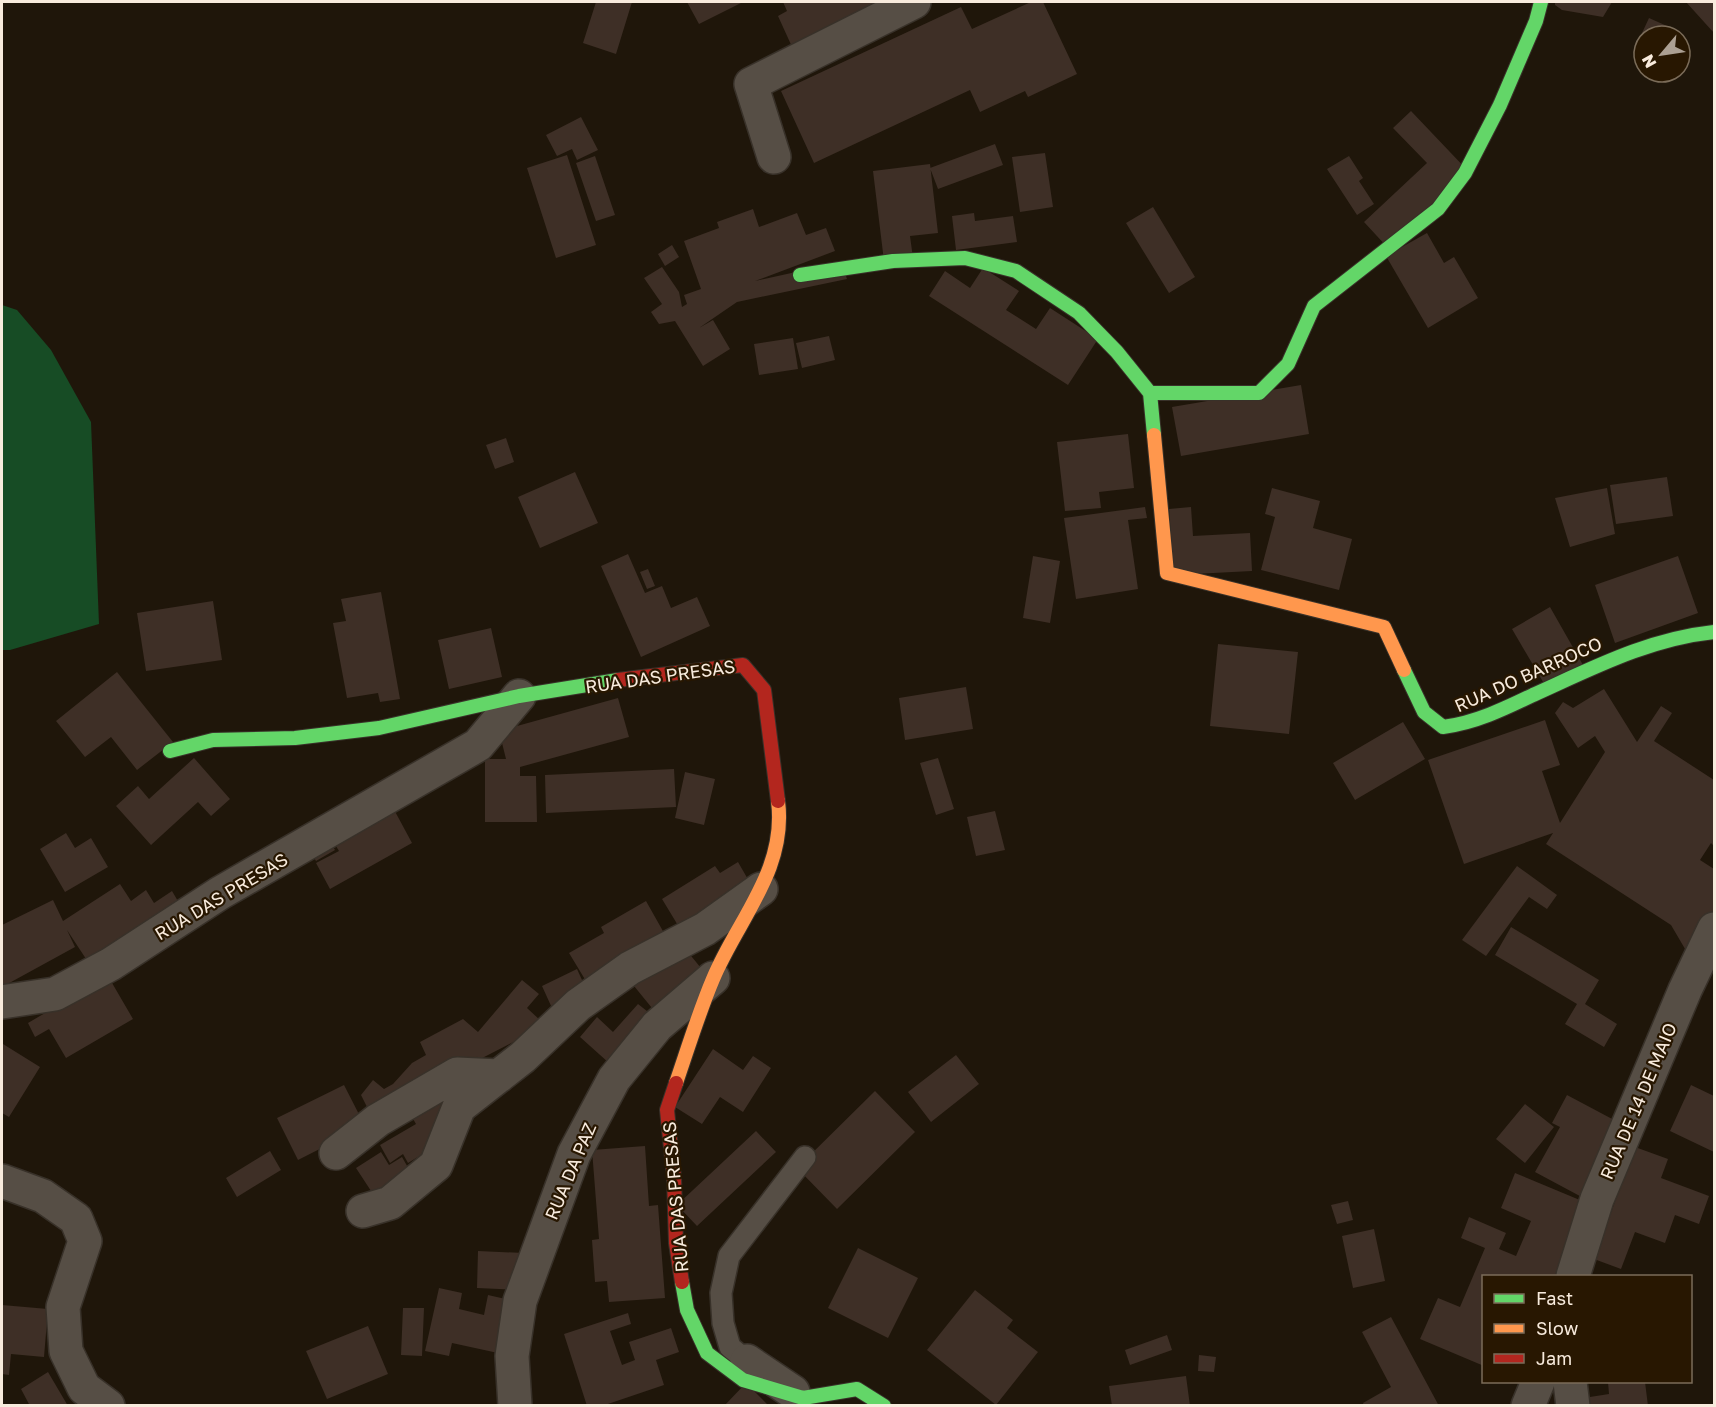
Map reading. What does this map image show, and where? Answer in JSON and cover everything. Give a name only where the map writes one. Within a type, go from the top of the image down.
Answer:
[{"type":"street","points":[[774,157],[751,84],[914,2]]},
{"type":"street","points":[[800,275],[893,261],[965,258],[1016,271],[1079,313],[1117,352],[1150,393],[1259,393],[1287,364],[1314,306],[1438,209],[1465,173],[1500,105],[1536,21],[1541,2]]},
{"type":"street","name":"RUA DO BARROCO","points":[[1150,393],[1167,573],[1384,627],[1424,712],[1443,727],[1465,726],[1562,683],[1614,656],[1696,633],[1714,632]]},
{"type":"street","name":"RUA DAS PRESAS","points":[[2,1002],[56,994],[111,964],[220,893],[478,745],[519,696],[670,672],[743,665],[764,690],[780,817],[771,869],[713,978],[667,1110],[674,1177],[675,1243],[687,1310],[706,1353],[743,1380],[805,1402],[857,1389],[884,1406]]},
{"type":"street","points":[[170,751],[213,740],[295,738],[379,728],[519,696]]},
{"type":"street","points":[[363,1211],[390,1203],[436,1165],[459,1107],[499,1076],[578,1005],[630,968],[705,929],[761,889]]},
{"type":"street","name":"RUA DE 14 DE MAIO","points":[[1573,1275],[1597,1199],[1685,990],[1714,929]]},
{"type":"street","name":"RUA DA PAZ","points":[[515,1406],[512,1356],[520,1301],[574,1154],[614,1079],[657,1026],[713,978]]},
{"type":"street","points":[[336,1153],[378,1120],[457,1074],[499,1076]]},
{"type":"street","points":[[2,1181],[43,1197],[76,1219],[85,1241],[63,1307],[66,1351],[84,1388],[108,1406]]},
{"type":"street","points":[[747,1361],[805,1402]]},
{"type":"street","points":[[1528,1406],[1538,1383]]},
{"type":"street","points":[[1570,1383],[1573,1406]]},
{"type":"lane","points":[[747,1361],[730,1347],[723,1323],[721,1293],[729,1256],[805,1157]]},
{"type":"green space","points":[[2,305],[17,310],[51,350],[91,422],[99,624],[10,650],[2,650]]},
{"type":"building","points":[[596,2],[632,2],[616,54],[583,43]]},
{"type":"building","points":[[687,2],[743,2],[699,24]]},
{"type":"building","points":[[783,2],[897,2],[793,49],[778,16],[787,11]]},
{"type":"building","points":[[1031,2],[1043,2],[1077,74],[1028,97],[1025,91],[980,112],[970,90],[814,163],[781,91],[961,7],[972,29]]},
{"type":"building","points":[[1555,2],[1612,2],[1603,17],[1562,10],[1555,5]]},
{"type":"building","points":[[1686,2],[1714,2],[1714,33]]},
{"type":"building","points":[[1649,18],[1662,24],[1646,24]]},
{"type":"building","points":[[1411,111],[1469,172],[1388,248],[1364,222],[1427,163],[1393,128]]},
{"type":"building","points":[[581,117],[598,150],[577,160],[572,149],[557,156],[546,135]]},
{"type":"building","points":[[995,144],[1003,165],[938,189],[930,168]]},
{"type":"building","points":[[1045,153],[1053,207],[1020,212],[1012,157]]},
{"type":"building","points":[[567,155],[596,245],[556,258],[527,168]]},
{"type":"building","points":[[595,156],[615,215],[596,221],[576,163]]},
{"type":"building","points":[[1349,156],[1363,178],[1359,181],[1374,204],[1357,215],[1327,169]]},
{"type":"building","points":[[930,164],[938,233],[910,236],[913,258],[884,261],[873,171]]},
{"type":"building","points":[[1153,207],[1195,277],[1169,293],[1126,223]]},
{"type":"building","points":[[753,209],[759,227],[797,213],[806,235],[826,228],[835,251],[755,281],[841,262],[847,279],[737,302],[699,328],[713,320],[730,349],[703,366],[675,321],[659,324],[651,312],[662,304],[644,278],[662,267],[679,292],[682,307],[687,304],[684,295],[701,289],[684,241],[719,228],[717,222]]},
{"type":"building","points":[[974,213],[975,221],[1013,216],[1017,242],[956,250],[952,216]]},
{"type":"building","points":[[1427,233],[1444,263],[1454,257],[1478,298],[1428,328],[1386,256]]},
{"type":"building","points":[[672,245],[679,257],[665,266],[658,254]]},
{"type":"building","points":[[983,268],[1019,291],[1006,310],[1036,329],[1050,308],[1098,339],[1068,385],[929,296],[945,271],[970,288]]},
{"type":"building","points":[[829,336],[835,360],[802,368],[796,343]]},
{"type":"building","points":[[793,338],[798,369],[759,375],[754,344]]},
{"type":"building","points":[[1301,385],[1309,434],[1181,456],[1172,407]]},
{"type":"building","points":[[1128,434],[1134,488],[1099,492],[1101,508],[1065,511],[1057,442]]},
{"type":"building","points":[[506,438],[514,462],[495,469],[486,445]]},
{"type":"building","points":[[575,472],[598,523],[540,548],[518,497]]},
{"type":"building","points":[[1667,477],[1673,516],[1616,524],[1610,485]]},
{"type":"building","points":[[1272,488],[1320,501],[1313,528],[1352,539],[1339,590],[1261,570],[1275,517],[1265,514]]},
{"type":"building","points":[[1607,488],[1615,534],[1570,547],[1555,498]]},
{"type":"building","points":[[1145,507],[1147,518],[1128,520],[1138,589],[1076,599],[1064,518]]},
{"type":"building","points":[[1191,507],[1193,536],[1250,533],[1252,571],[1174,575],[1169,509]]},
{"type":"building","points":[[628,554],[645,593],[662,586],[671,608],[697,597],[710,626],[641,657],[601,566]]},
{"type":"building","points":[[1033,556],[1060,561],[1050,623],[1023,618]]},
{"type":"building","points":[[1678,556],[1698,613],[1615,643],[1595,585]]},
{"type":"building","points":[[648,569],[655,586],[647,589],[640,572]]},
{"type":"building","points":[[381,592],[400,699],[380,702],[378,693],[347,698],[333,623],[346,621],[341,599]]},
{"type":"building","points":[[213,601],[222,660],[146,671],[137,613]]},
{"type":"building","points":[[1550,607],[1583,665],[1546,687],[1512,629]]},
{"type":"building","points":[[491,628],[502,677],[449,689],[438,640]]},
{"type":"building","points":[[1218,644],[1298,652],[1289,734],[1210,726]]},
{"type":"building","points":[[117,672],[173,742],[137,770],[111,737],[85,757],[56,721]]},
{"type":"building","points":[[966,687],[973,729],[905,740],[899,698]]},
{"type":"building","points":[[1604,689],[1637,742],[1661,706],[1672,713],[1654,741],[1714,780],[1714,846],[1711,843],[1700,860],[1714,869],[1714,933],[1688,954],[1671,925],[1546,844],[1553,833],[1464,864],[1428,760],[1545,720],[1560,765],[1542,771],[1560,823],[1605,752],[1595,736],[1578,748],[1555,713],[1563,702],[1573,708]]},
{"type":"building","points":[[618,698],[629,737],[520,767],[520,776],[536,776],[537,822],[485,822],[485,759],[506,759],[499,731]]},
{"type":"building","points":[[1403,722],[1425,759],[1355,800],[1333,763]]},
{"type":"building","points":[[194,758],[230,799],[211,816],[198,802],[151,845],[116,806],[138,786],[149,799]]},
{"type":"building","points":[[938,758],[954,809],[936,815],[920,763]]},
{"type":"building","points":[[674,769],[676,807],[546,813],[545,775]]},
{"type":"building","points":[[685,772],[715,779],[704,825],[675,818]]},
{"type":"building","points":[[391,804],[412,843],[330,889],[316,863],[339,851],[331,838]]},
{"type":"building","points":[[995,811],[1005,850],[976,856],[967,817]]},
{"type":"building","points":[[66,833],[75,848],[91,838],[108,867],[65,892],[40,849]]},
{"type":"building","points":[[328,838],[335,850],[316,861],[309,850]]},
{"type":"building","points":[[738,862],[753,888],[682,932],[662,899],[715,866],[720,873]]},
{"type":"building","points":[[1517,866],[1557,895],[1547,909],[1529,897],[1486,956],[1462,940]]},
{"type":"building","points":[[120,884],[131,901],[146,890],[154,903],[172,891],[182,908],[92,968],[67,930],[75,947],[2,987],[2,925],[53,900],[63,921]]},
{"type":"building","points":[[646,901],[668,940],[589,986],[569,953],[604,933],[601,927]]},
{"type":"building","points":[[1511,927],[1599,980],[1585,1004],[1617,1024],[1604,1047],[1565,1024],[1577,1004],[1495,955]]},
{"type":"building","points":[[683,946],[705,973],[656,1013],[634,986]]},
{"type":"building","points":[[577,969],[587,991],[552,1008],[542,986]]},
{"type":"building","points":[[108,976],[133,1019],[66,1058],[49,1029],[35,1037],[28,1023]]},
{"type":"building","points":[[522,980],[539,994],[527,1008],[541,1021],[531,1033],[371,1115],[361,1095],[373,1080],[384,1089],[393,1084],[412,1063],[426,1055],[420,1042],[463,1019],[478,1032]]},
{"type":"building","points":[[638,1004],[652,1015],[609,1063],[580,1037],[597,1017],[613,1032]]},
{"type":"building","points":[[3,1044],[40,1067],[9,1117],[2,1113]]},
{"type":"building","points":[[713,1049],[743,1070],[753,1056],[771,1068],[743,1112],[720,1097],[702,1124],[675,1107]]},
{"type":"building","points":[[956,1055],[979,1084],[931,1122],[908,1092]]},
{"type":"building","points":[[344,1085],[365,1126],[298,1160],[277,1118]]},
{"type":"building","points":[[1691,1085],[1714,1096],[1714,1152],[1670,1131]]},
{"type":"building","points":[[875,1091],[915,1132],[837,1209],[797,1168]]},
{"type":"building","points":[[1567,1095],[1631,1129],[1591,1202],[1535,1172],[1560,1127],[1552,1123]]},
{"type":"building","points":[[436,1096],[457,1133],[408,1163],[403,1154],[390,1163],[380,1145],[416,1124],[409,1112]]},
{"type":"building","points":[[1525,1104],[1554,1127],[1525,1163],[1496,1139]]},
{"type":"building","points":[[756,1131],[776,1152],[697,1226],[677,1205]]},
{"type":"building","points":[[645,1146],[649,1206],[658,1205],[665,1298],[609,1302],[607,1281],[595,1282],[592,1240],[599,1239],[592,1150]]},
{"type":"building","points":[[1635,1147],[1668,1159],[1661,1178],[1709,1196],[1699,1224],[1675,1215],[1665,1243],[1635,1232],[1621,1269],[1594,1259]]},
{"type":"building","points":[[270,1151],[281,1170],[237,1197],[226,1178]]},
{"type":"building","points":[[381,1152],[389,1165],[402,1157],[410,1171],[373,1194],[356,1168]]},
{"type":"building","points":[[1515,1173],[1587,1203],[1557,1275],[1482,1275],[1482,1365],[1420,1339],[1438,1298],[1460,1307],[1485,1248],[1461,1238],[1469,1217],[1506,1233],[1499,1249],[1516,1256],[1531,1221],[1501,1208]]},
{"type":"building","points":[[1348,1201],[1353,1220],[1337,1224],[1331,1205]]},
{"type":"building","points":[[1374,1229],[1385,1281],[1353,1288],[1342,1236]]},
{"type":"building","points":[[858,1248],[918,1278],[888,1338],[828,1308]]},
{"type":"building","points":[[478,1251],[524,1253],[522,1290],[477,1288]]},
{"type":"building","points":[[439,1288],[462,1293],[459,1309],[484,1315],[488,1295],[510,1300],[498,1353],[452,1343],[449,1356],[425,1351]]},
{"type":"building","points":[[975,1290],[1013,1320],[1007,1328],[1038,1352],[996,1405],[927,1350]]},
{"type":"building","points":[[2,1305],[48,1309],[44,1357],[11,1354],[9,1375],[2,1374]]},
{"type":"building","points":[[403,1308],[424,1308],[422,1356],[401,1355]]},
{"type":"building","points":[[628,1313],[631,1324],[610,1331],[622,1365],[635,1360],[629,1342],[671,1328],[679,1352],[656,1360],[664,1385],[602,1406],[587,1406],[564,1334]]},
{"type":"building","points":[[1391,1317],[1439,1406],[1364,1406],[1363,1403],[1391,1387],[1362,1332]]},
{"type":"building","points":[[368,1326],[388,1374],[327,1399],[306,1351]]},
{"type":"building","points":[[1167,1335],[1172,1350],[1130,1365],[1125,1350]]},
{"type":"building","points":[[1199,1355],[1216,1357],[1214,1372],[1198,1371]]},
{"type":"building","points":[[48,1372],[68,1406],[30,1406],[21,1389]]},
{"type":"building","points":[[1186,1376],[1190,1406],[1112,1406],[1109,1386]]},
{"type":"building","points":[[746,1383],[769,1406],[724,1406]]},
{"type":"building","points":[[1608,1383],[1645,1383],[1648,1406],[1578,1406],[1577,1399],[1609,1394]]},
{"type":"traffic: fast","points":[[1150,393],[1259,393],[1288,364],[1314,306],[1438,209],[1465,173],[1500,105],[1536,21],[1541,2]]},
{"type":"traffic: fast","points":[[800,275],[893,261],[965,258],[1016,271],[1079,313],[1117,352],[1150,393],[1154,435]]},
{"type":"traffic: fast","points":[[1404,670],[1424,712],[1443,727],[1489,715],[1621,656],[1666,641],[1714,632]]},
{"type":"traffic: fast","points":[[170,751],[213,740],[295,738],[379,728],[519,696],[618,680]]},
{"type":"traffic: fast","points":[[682,1282],[687,1310],[707,1353],[743,1380],[803,1398],[857,1389],[884,1406]]},
{"type":"traffic: slow","points":[[1154,435],[1167,573],[1384,627],[1404,670]]},
{"type":"traffic: slow","points":[[676,1083],[713,979],[768,872],[779,826],[778,801]]},
{"type":"traffic: jam","points":[[618,680],[743,665],[764,690],[778,801]]},
{"type":"traffic: jam","points":[[676,1083],[667,1110],[674,1177],[676,1243],[682,1282]]}]
